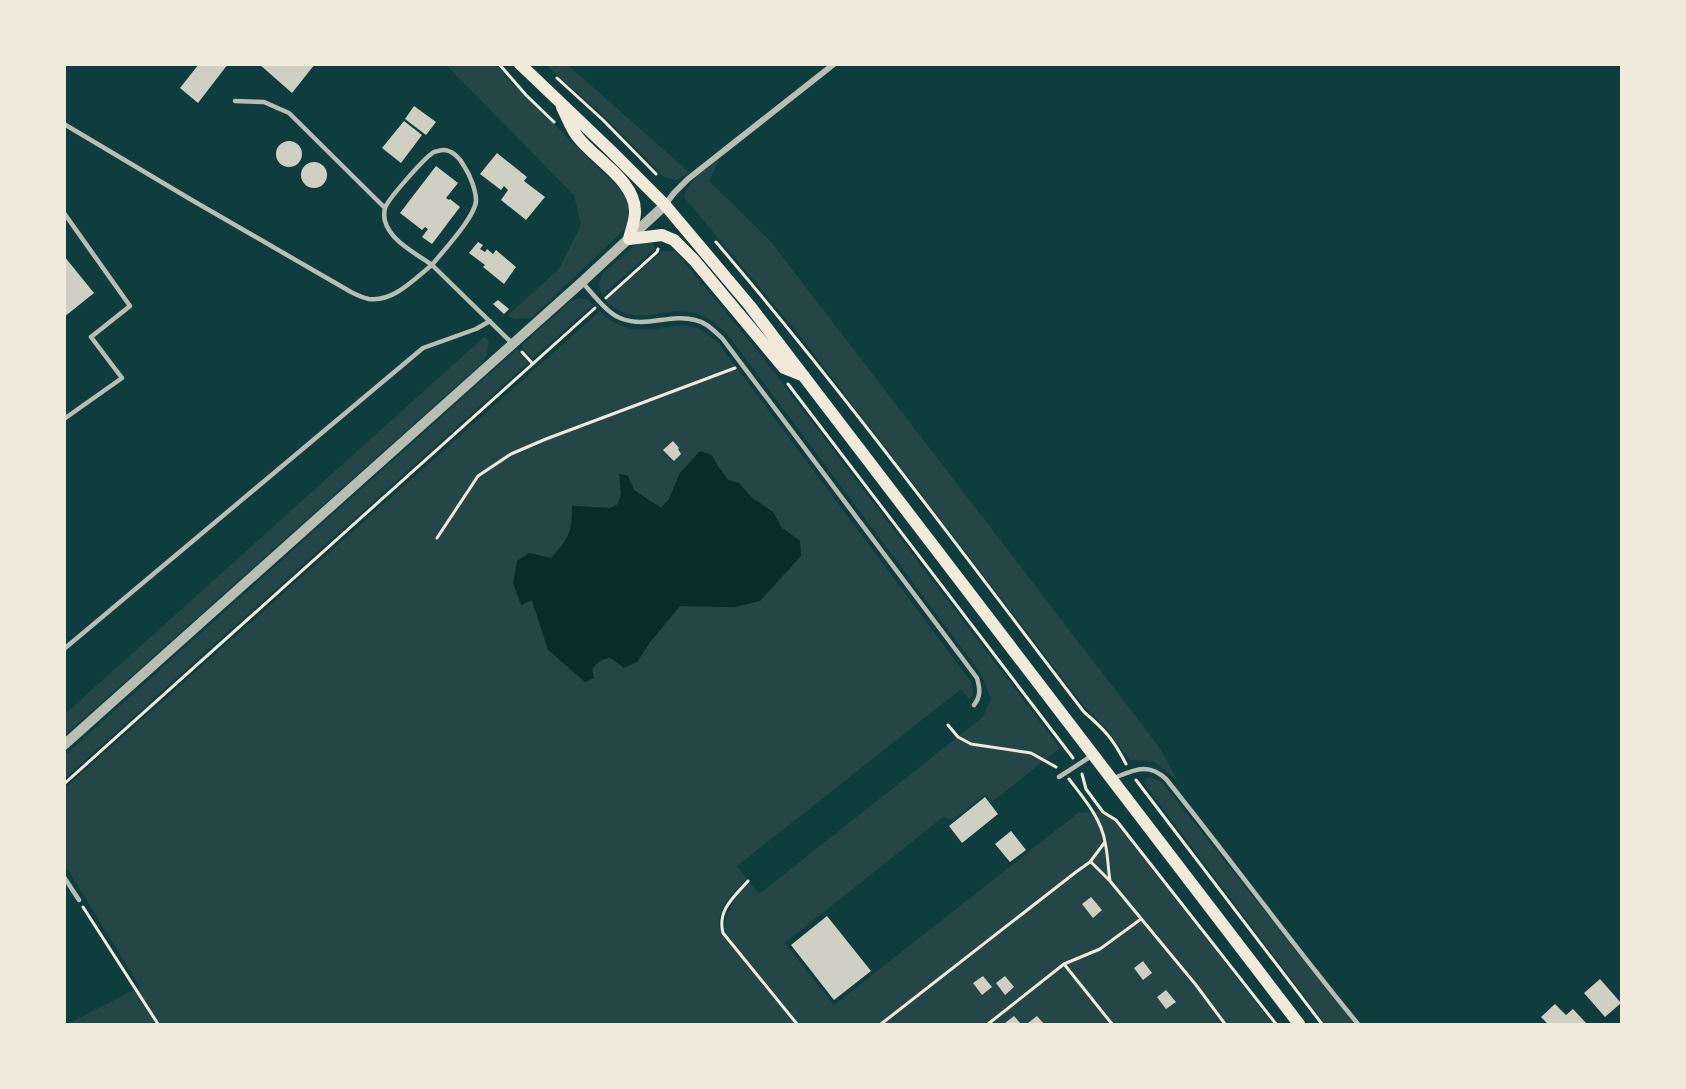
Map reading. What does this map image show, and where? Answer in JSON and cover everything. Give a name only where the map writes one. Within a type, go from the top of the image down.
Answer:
[{"type":"main road","points":[[520,64],[665,205],[750,306],[1299,1024]]},
{"type":"main road","points":[[557,98],[577,136],[627,186],[634,200],[635,211],[629,239],[662,235],[674,240],[709,277],[784,368],[804,376]]},
{"type":"street","points":[[64,745],[582,282],[665,205],[688,179],[834,64]]},
{"type":"lane","points":[[235,101],[264,102],[289,113],[386,208]]},
{"type":"lane","points":[[64,124],[351,292],[368,299],[382,299],[399,291],[432,265],[473,212],[476,200],[474,188],[457,155],[444,150],[434,152],[426,159],[386,208],[384,219],[388,229],[399,240],[432,265],[513,344]]},
{"type":"lane","points":[[64,213],[130,306],[91,337],[122,378],[64,419]]},
{"type":"lane","points":[[582,282],[613,315],[621,319],[645,323],[682,318],[696,320],[709,326],[722,338],[977,678],[980,689],[974,705]]},
{"type":"lane","points":[[65,647],[423,348],[476,329],[490,321]]},
{"type":"lane","points":[[1059,777],[1093,755]]},
{"type":"lane","points":[[1112,779],[1146,768],[1166,778],[1358,1024]]},
{"type":"lane","points":[[64,877],[79,900]]},
{"type":"path","points":[[549,72],[603,120],[674,193]]},
{"type":"path","points":[[64,783],[657,252],[658,247],[647,236]]},
{"type":"path","points":[[437,538],[478,476],[511,454],[742,365]]},
{"type":"path","points":[[817,365],[1084,712],[1103,728],[1114,742],[1130,772],[1322,1024]]},
{"type":"path","points":[[790,387],[1079,766],[1086,789],[1102,812],[1116,820],[1276,1024]]},
{"type":"path","points":[[948,725],[958,737],[971,744],[1031,753],[1065,773],[1091,808],[1101,827],[1110,881]]},
{"type":"path","points":[[881,1024],[1090,862],[1105,842]]},
{"type":"path","points":[[1090,862],[1110,881],[1196,985],[1225,1024]]},
{"type":"path","points":[[748,881],[723,913],[721,923],[723,933],[797,1024]]},
{"type":"path","points":[[79,900],[158,1024]]},
{"type":"path","points":[[988,1024],[1064,964],[1100,949],[1141,919]]},
{"type":"path","points":[[1064,964],[1112,1024]]},
{"type":"shaded area","points":[[446,65],[496,65],[623,192],[627,201],[628,220],[624,230],[531,318],[515,319],[507,316],[559,269],[581,225],[574,195]]},
{"type":"shaded area","points":[[546,65],[568,65],[690,173],[676,180],[663,176],[606,118]]},
{"type":"shaded area","points":[[719,160],[709,181],[771,242],[1160,748],[1177,780],[1153,761],[1130,760],[1104,726],[1083,705],[796,331],[684,197],[694,180]]},
{"type":"shaded area","points":[[650,241],[656,248],[602,295],[599,284],[603,273],[635,245]]},
{"type":"shaded area","points":[[662,251],[676,252],[757,350],[1060,748],[992,802],[986,794],[953,820],[943,817],[785,943],[834,1005],[1078,813],[1106,810],[1273,1024],[67,1024],[140,987],[65,865],[65,788],[600,311],[616,323],[632,329],[692,326],[703,331],[719,344],[972,683],[973,695],[969,699],[961,689],[737,866],[747,879],[724,906],[719,927],[725,928],[730,909],[749,882],[759,894],[983,717],[991,699],[981,674],[728,335],[714,323],[697,314],[674,312],[651,315],[629,314],[617,310],[606,301]],"holes":[[[712,455],[729,480],[739,483],[751,497],[773,512],[781,527],[800,541],[735,607],[680,606],[650,642],[637,662],[613,658],[603,660],[592,669],[548,650],[532,600],[521,605],[529,553],[551,559],[568,535],[572,506],[610,508],[618,504],[621,494],[620,474],[628,476],[634,490],[661,508],[669,500],[680,473]]]},
{"type":"shaded area","points":[[580,298],[589,300],[593,305],[532,359],[521,346],[571,301]]},
{"type":"shaded area","points":[[484,337],[489,340],[487,354],[481,364],[65,735],[65,714]]},
{"type":"shaded area","points":[[517,349],[528,363],[65,778],[65,755]]},
{"type":"shaded area","points":[[700,451],[712,455],[728,480],[739,483],[751,497],[773,512],[781,527],[800,541],[801,556],[760,601],[735,607],[680,606],[650,642],[637,662],[624,668],[609,657],[599,661],[592,669],[594,678],[585,682],[548,650],[532,600],[521,605],[513,583],[517,561],[529,553],[551,558],[568,535],[572,506],[610,508],[618,504],[621,494],[619,474],[628,476],[634,490],[661,508],[669,499],[680,473]]},
{"type":"shaded area","points":[[1149,777],[1161,781],[1354,1024],[1325,1024],[1143,782]]},
{"type":"building","points":[[199,64],[228,64],[198,103],[180,88]]},
{"type":"building","points":[[259,64],[315,64],[292,93]]},
{"type":"building","points":[[414,106],[436,122],[426,135],[405,119]]},
{"type":"building","points":[[404,121],[422,135],[401,163],[382,148]]},
{"type":"building","points":[[289,141],[298,145],[302,154],[298,163],[289,167],[280,163],[276,154],[280,145]]},
{"type":"building","points":[[497,153],[527,177],[524,181],[545,197],[526,220],[501,200],[508,190],[504,186],[501,190],[480,174]]},
{"type":"building","points":[[314,162],[323,166],[327,175],[323,184],[314,188],[305,184],[301,175],[305,166]]},
{"type":"building","points":[[436,166],[458,183],[446,198],[460,207],[432,244],[422,237],[428,229],[425,227],[422,230],[400,213]]},
{"type":"building","points":[[478,242],[483,245],[480,249],[485,252],[487,249],[493,254],[496,250],[516,267],[504,284],[469,253]]},
{"type":"building","points":[[64,256],[94,293],[64,317]]},
{"type":"building","points":[[498,300],[509,309],[504,314],[493,304]]},
{"type":"building","points":[[673,441],[681,454],[674,461],[663,450]]},
{"type":"building","points":[[985,797],[998,814],[962,843],[949,826]]},
{"type":"building","points":[[1011,831],[1026,850],[1010,862],[995,844]]},
{"type":"building","points":[[1091,897],[1102,910],[1093,918],[1082,904]]},
{"type":"building","points":[[827,916],[871,971],[834,1000],[791,945]]},
{"type":"building","points":[[1143,961],[1152,973],[1143,980],[1134,968]]},
{"type":"building","points":[[983,976],[992,987],[982,995],[973,983]]},
{"type":"building","points":[[1005,976],[1014,987],[1005,995],[996,983]]},
{"type":"building","points":[[1600,979],[1621,1003],[1605,1017],[1584,993]]},
{"type":"building","points":[[1166,990],[1176,1002],[1166,1009],[1157,997]]},
{"type":"building","points":[[1555,1004],[1566,1015],[1573,1009],[1586,1023],[1548,1024],[1541,1017]]},
{"type":"building","points":[[1014,1016],[1021,1024],[1005,1023]]},
{"type":"building","points":[[1037,1016],[1044,1024],[1028,1023]]}]
